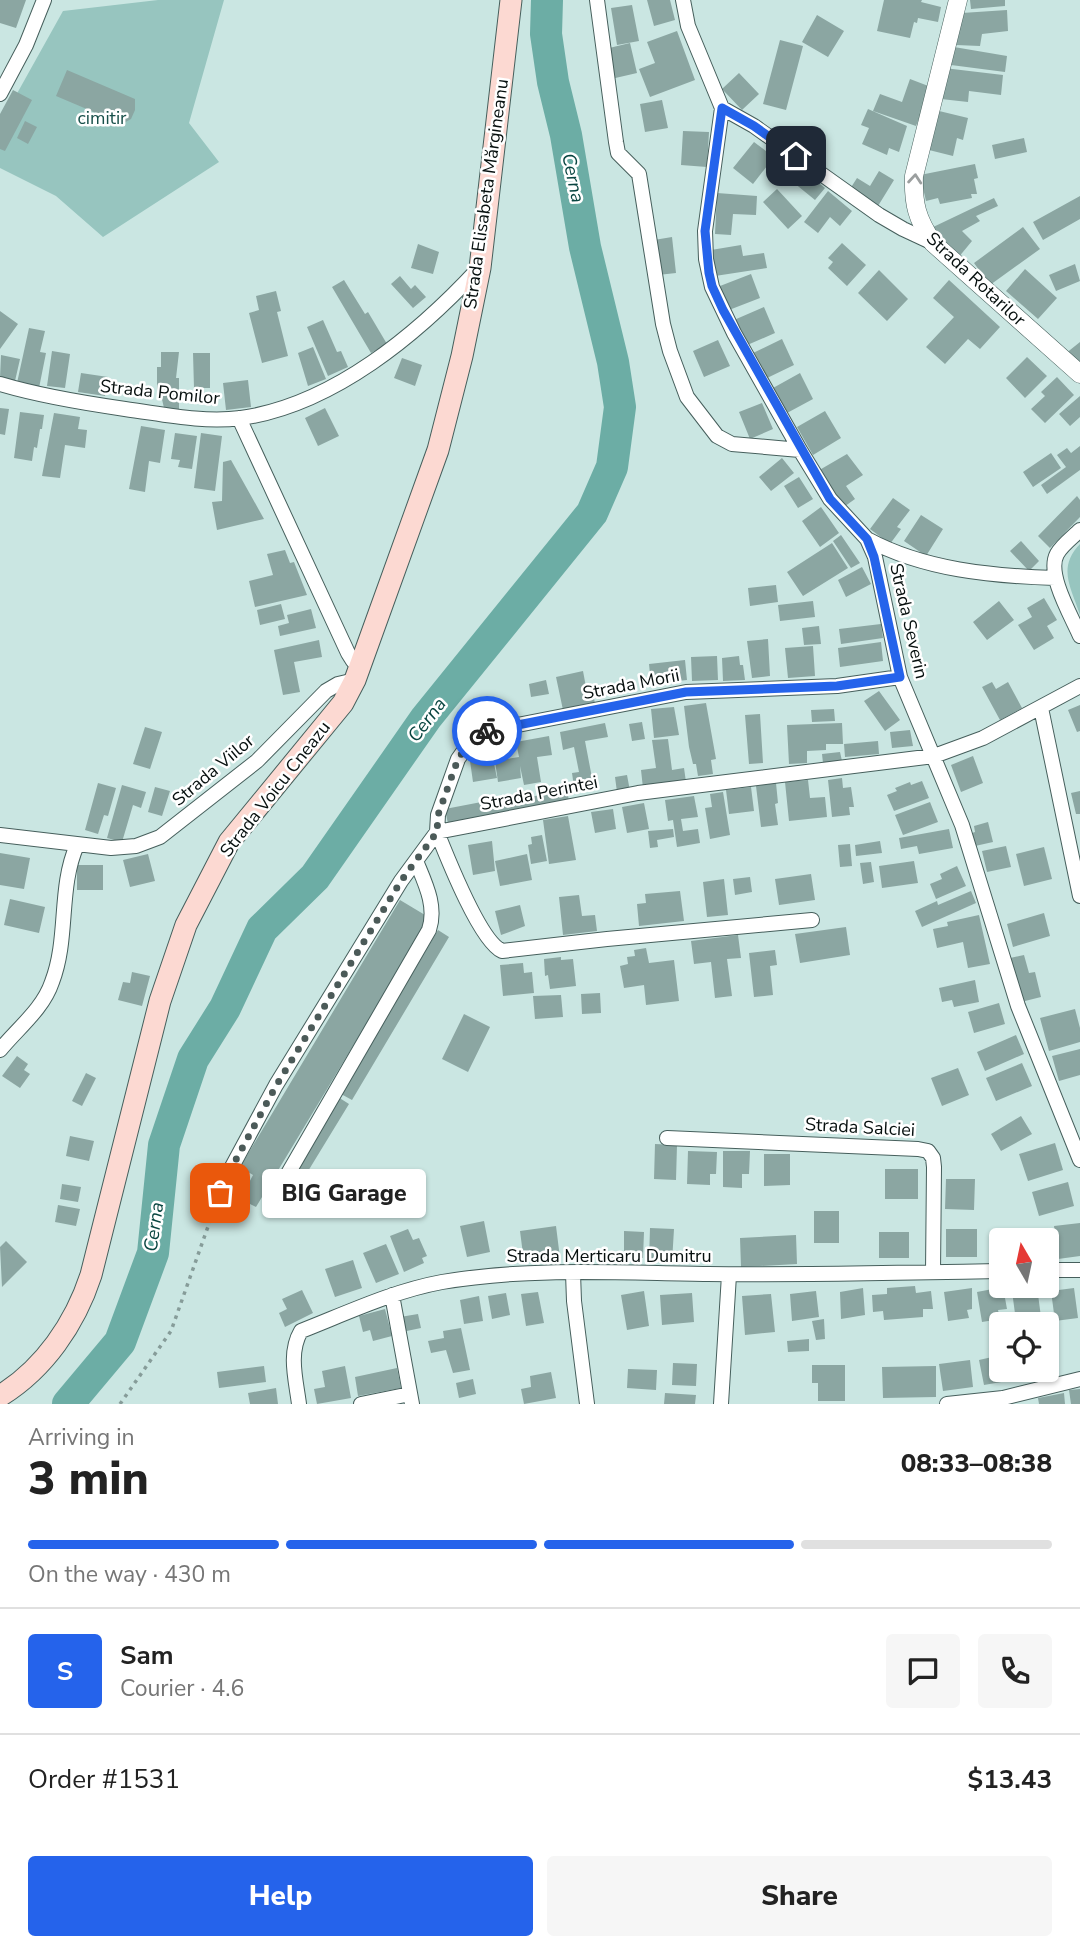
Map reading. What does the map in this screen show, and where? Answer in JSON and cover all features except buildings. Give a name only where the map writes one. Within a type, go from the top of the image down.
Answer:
[{"type":"main road","name":"Strada Elisabeta Mărgineanu","points":[[359,673],[438,450],[462,356],[480,268],[511,0]]},
{"type":"main road","name":"Strada Voicu Cneazu","points":[[0,1396],[32,1371],[57,1344],[83,1301],[160,1001],[186,925],[202,890],[229,842],[343,703],[359,673]]},
{"type":"street","points":[[0,93],[26,45],[44,0]]},
{"type":"street","points":[[597,0],[618,153],[639,174],[663,324],[687,397],[717,436],[732,444],[800,450]]},
{"type":"street","points":[[683,0],[688,26],[722,108],[754,126],[879,215],[933,243]]},
{"type":"street","name":"Strada Rotarilor","points":[[958,0],[914,176],[914,200],[920,224],[933,243],[1080,374]]},
{"type":"street","name":"Strada Severin","points":[[722,108],[705,231],[710,277],[734,333],[800,450],[830,499],[867,539],[874,557],[900,677],[962,825],[1017,1006],[1080,1160]]},
{"type":"street","name":"Strada Pomilor","points":[[0,384],[87,403],[183,417],[239,418],[268,412],[336,384],[365,366],[414,331],[480,268]]},
{"type":"street","points":[[239,418],[359,673]]},
{"type":"street","points":[[1080,530],[1057,554],[1054,565],[1055,578],[1080,636]]},
{"type":"street","points":[[867,539],[886,549],[929,562],[968,570],[1055,578]]},
{"type":"street","name":"Strada Viilor","points":[[0,835],[111,848],[136,846],[160,837],[257,761],[326,691],[359,673]]},
{"type":"street","name":"Strada Morii","points":[[437,832],[438,815],[458,759],[470,742],[487,731],[686,692],[837,686],[900,677]]},
{"type":"street","name":"Strada Perintei","points":[[437,832],[638,793],[934,756],[983,738],[1080,686]]},
{"type":"street","points":[[1041,708],[1080,896]]},
{"type":"street","points":[[214,1209],[227,1176],[276,1086],[401,881],[437,832],[482,929],[496,948],[502,951],[812,920]]},
{"type":"street","points":[[0,1050],[29,1018],[52,983],[58,962],[68,869],[77,845]]},
{"type":"street","points":[[275,1196],[429,930],[434,917],[416,861]]},
{"type":"street","name":"Strada Salciei","points":[[667,1138],[928,1151],[933,1158],[934,1167],[933,1272]]},
{"type":"street","points":[[1059,1270],[1080,1270]]},
{"type":"street","name":"Strada Merticaru Dumitru","points":[[299,1404],[293,1354],[301,1331],[392,1295],[442,1282],[495,1275],[573,1273],[730,1275],[989,1271]]},
{"type":"street","points":[[573,1273],[573,1301],[587,1404]]},
{"type":"street","points":[[730,1275],[721,1404],[730,1404]]},
{"type":"street","points":[[362,1404],[411,1399],[392,1295]]},
{"type":"street","points":[[947,1404],[1003,1398],[1080,1379]]},
{"type":"path","points":[[120,1404],[171,1331],[214,1209]]},
{"type":"green space","name":"cimitir","points":[[158,0],[224,0],[189,123],[219,162],[103,237],[56,196],[0,168],[0,124],[63,11]]},
{"type":"green space","points":[[1080,544],[1080,615],[1070,587],[1068,570],[1069,561]]},
{"type":"waterway","name":"Cerna","points":[[68,1404],[120,1342],[153,1253],[164,1145],[193,1059],[225,1008],[262,929],[315,877],[426,718],[592,513],[612,467],[620,407],[613,362],[585,247],[566,135],[553,82],[546,34],[547,0]]},
{"type":"way so far","points":[[220,1193],[276,1086],[401,881],[437,832],[438,815],[458,759],[470,742],[487,731]]},
{"type":"place","name":"BIG Garage","points":[[220,1193]]},
{"type":"route","points":[[487,731],[686,692],[837,686],[900,677],[874,557],[867,539],[830,499],[800,450],[734,333],[712,286],[706,259],[705,231],[722,108],[754,126],[796,156]]}]
